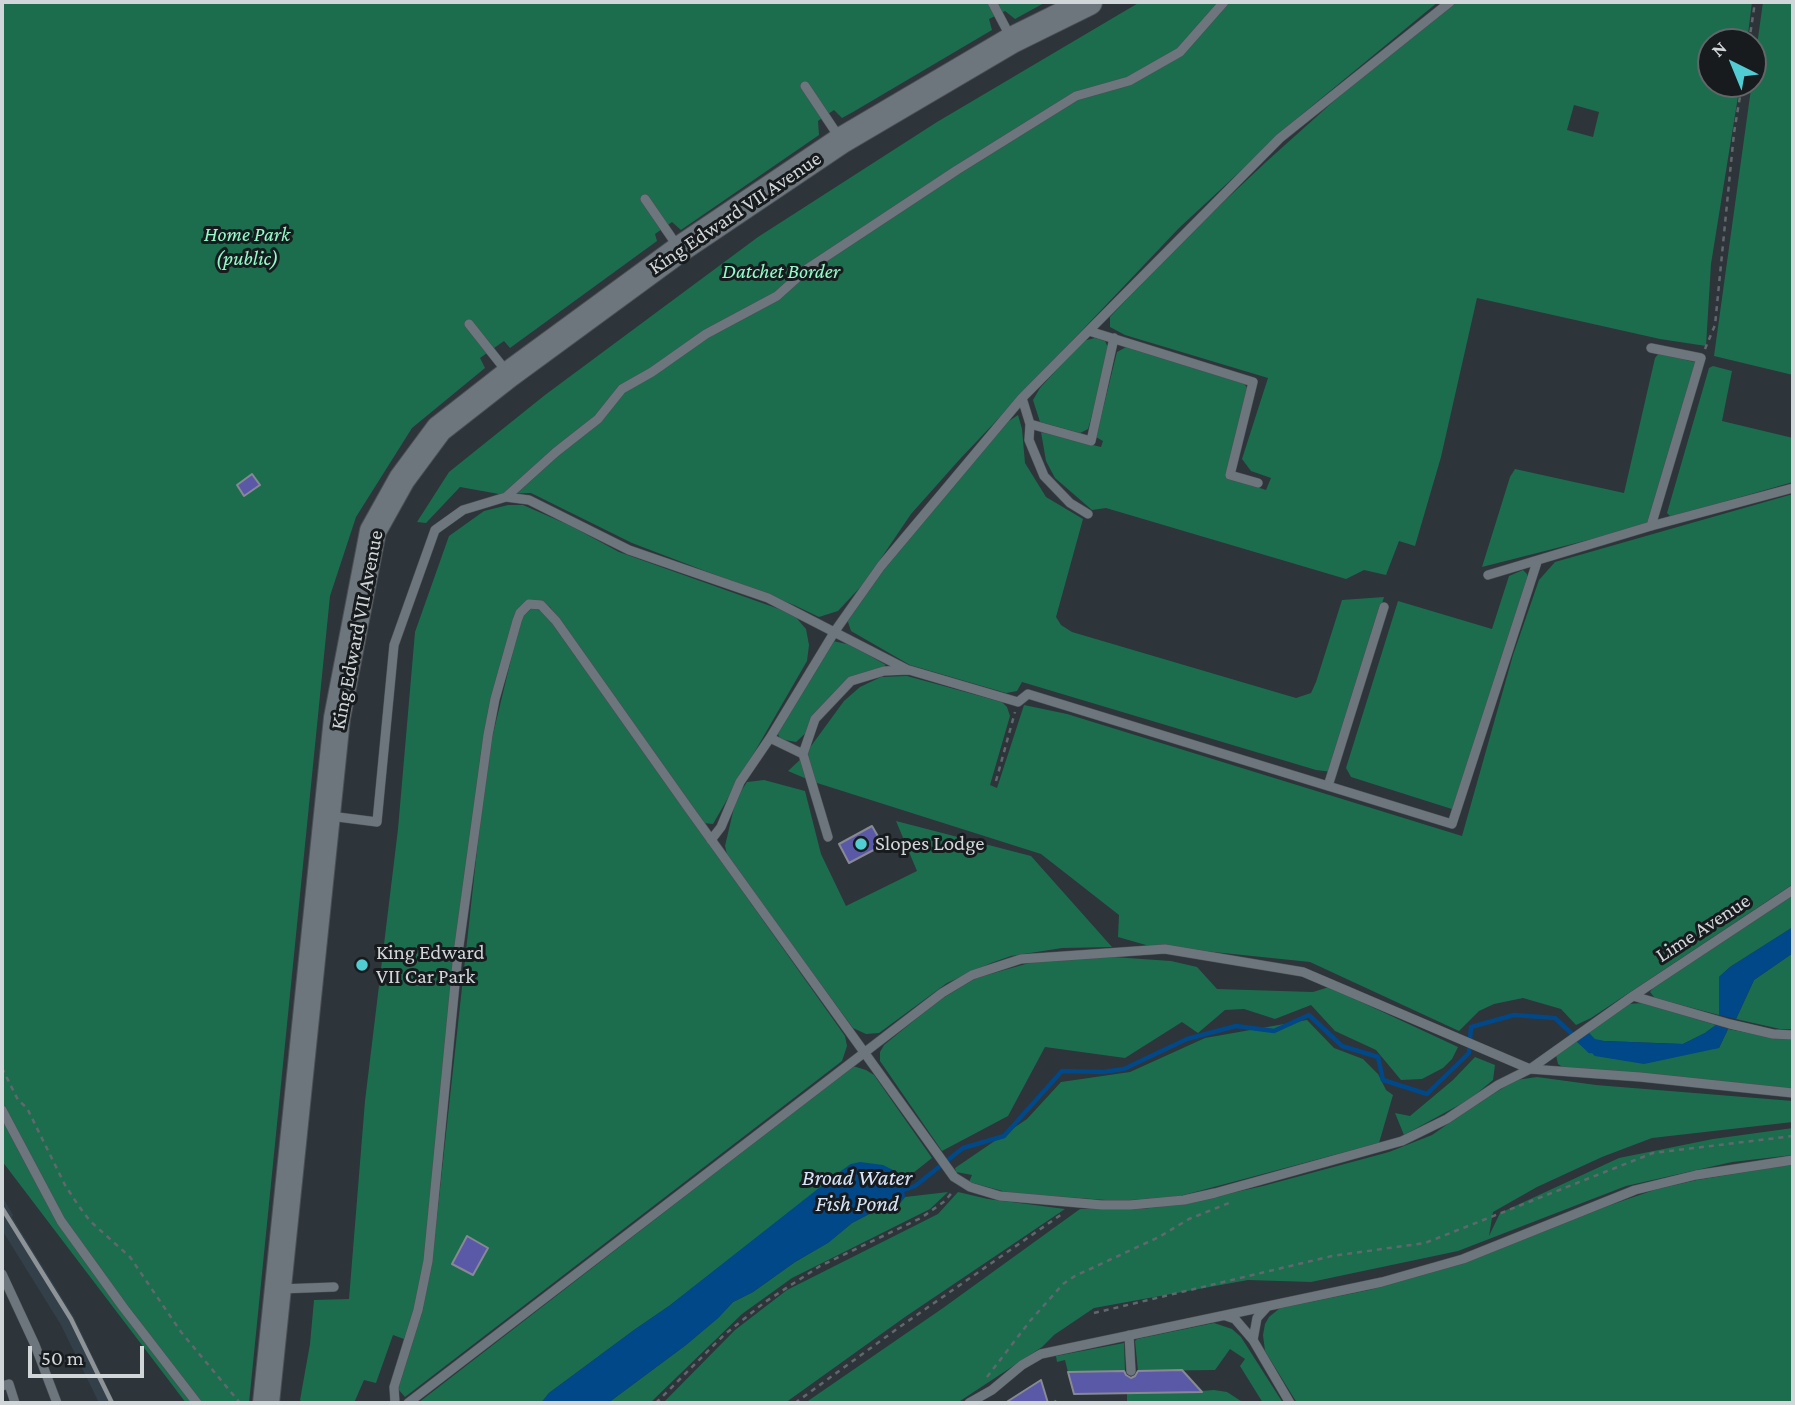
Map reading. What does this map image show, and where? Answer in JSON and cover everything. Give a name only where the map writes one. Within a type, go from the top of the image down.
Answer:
[{"type":"main road","name":"King Edward VII Avenue","points":[[265,1403],[337,718],[373,531],[402,479],[439,429],[509,374],[680,249],[842,141],[1012,40],[1089,2]]},
{"type":"lane","points":[[992,2],[1012,40]]},
{"type":"lane","points":[[506,497],[598,419],[622,389],[652,372],[706,334],[777,296],[807,270],[957,170],[1076,96],[1129,81],[1180,52],[1224,2]]},
{"type":"lane","points":[[711,840],[721,827],[740,782],[835,631],[881,566],[1022,398],[1280,138],[1450,2]]},
{"type":"lane","points":[[805,86],[842,141]]},
{"type":"lane","points":[[645,199],[680,249]]},
{"type":"lane","points":[[469,324],[509,374]]},
{"type":"lane","points":[[1089,331],[1253,382],[1230,475],[1258,483]]},
{"type":"lane","points":[[1030,424],[1091,441],[1114,338]]},
{"type":"lane","points":[[1651,348],[1701,358],[1651,526]]},
{"type":"lane","points":[[1022,398],[1030,424],[1029,440],[1044,476],[1070,503],[1088,514]]},
{"type":"lane","points":[[1488,575],[1651,526],[1793,488]]},
{"type":"lane","points":[[327,816],[377,822],[394,645],[435,530],[463,510],[506,497],[529,500],[629,550],[768,598],[909,670],[1018,702],[1028,694],[1452,824],[1537,562]]},
{"type":"lane","points":[[395,1403],[394,1387],[418,1310],[428,1261],[458,953],[488,735],[505,661],[520,613],[529,604],[541,605],[556,621],[937,1154],[960,1182]]},
{"type":"lane","points":[[1328,786],[1384,607]]},
{"type":"lane","points":[[828,837],[803,754],[815,719],[851,681],[884,671],[909,670]]},
{"type":"lane","points":[[770,738],[803,754]]},
{"type":"lane","name":"Lime Avenue","points":[[960,1182],[1000,1196],[1116,1205],[1157,1203],[1215,1193],[1402,1141],[1436,1125],[1498,1084],[1530,1069],[1633,996],[1793,890]]},
{"type":"lane","points":[[408,1403],[942,993],[988,968],[1038,956],[1166,949],[1303,972],[1530,1069],[1640,1077],[1793,1094]]},
{"type":"lane","points":[[1633,996],[1730,1024],[1773,1034],[1793,1035]]},
{"type":"lane","points":[[2,1110],[61,1221],[197,1403]]},
{"type":"lane","points":[[971,1402],[992,1390],[1022,1364],[1041,1354],[1382,1282],[1463,1259],[1635,1190],[1696,1175],[1793,1160]]},
{"type":"lane","points":[[2,1274],[35,1345],[57,1403]]},
{"type":"lane","points":[[277,1289],[334,1287]]},
{"type":"lane","points":[[1253,1340],[1257,1318],[1268,1306]]},
{"type":"lane","points":[[1224,1315],[1234,1319],[1253,1340],[1290,1403]]},
{"type":"lane","points":[[1129,1335],[1131,1371]]},
{"type":"lane","points":[[2,1385],[9,1384],[15,1403]]},
{"type":"path","points":[[1751,28],[1755,2]]},
{"type":"path","points":[[1701,358],[1715,325],[1740,98]]},
{"type":"path","points":[[996,780],[1018,702]]},
{"type":"path","points":[[2,1068],[19,1100],[27,1108],[65,1185],[78,1205],[90,1221],[130,1258],[181,1332],[240,1403]]},
{"type":"path","points":[[1094,1313],[1332,1256],[1426,1243],[1653,1153],[1793,1136]]},
{"type":"path","points":[[656,1403],[724,1335],[765,1301],[820,1266],[928,1214],[945,1201],[960,1182]]},
{"type":"path","points":[[971,1402],[1011,1344],[1063,1284],[1159,1237],[1189,1219],[1229,1203],[1246,1190],[1248,1184]]},
{"type":"path","points":[[795,1403],[1075,1203]]},
{"type":"path","points":[[1052,1403],[1058,1400]]},
{"type":"shaded area","points":[[2,1196],[12,1217],[74,1317],[115,1403],[99,1403],[61,1325],[2,1230]]},
{"type":"green space","name":"Home Park (public)","points":[[2,2],[1046,2],[1015,19],[1005,11],[989,19],[992,30],[842,118],[834,110],[818,121],[819,135],[681,230],[672,222],[655,234],[657,241],[510,348],[504,341],[480,358],[485,368],[412,428],[356,517],[330,596],[249,1403],[186,1403],[2,1161]]},
{"type":"green space","name":"Datchet Border","points":[[1140,2],[1438,2],[1301,115],[1179,228],[911,514],[865,582],[838,611],[819,617],[632,543],[531,493],[499,494],[460,487],[426,523],[417,522],[449,472],[545,395],[758,237],[937,122]]},
{"type":"green space","points":[[1456,2],[1752,2],[1749,28],[1697,28],[1697,98],[1738,98],[1711,264],[1706,346],[1660,339],[1477,298],[1441,457],[1415,546],[1399,541],[1386,575],[1364,570],[1346,579],[1106,508],[1092,510],[1055,478],[1046,461],[1041,432],[1101,447],[1103,441],[1096,437],[1117,352],[1128,346],[1241,379],[1252,395],[1225,477],[1266,490],[1271,478],[1251,471],[1242,459],[1268,378],[1125,335],[1110,327],[1110,317],[1185,238],[1354,83]],"holes":[[[1574,105],[1599,112],[1593,137],[1567,130]]]},
{"type":"green space","points":[[1763,2],[1793,2],[1793,375],[1714,356],[1750,98],[1767,98],[1767,28],[1759,28]]},
{"type":"green space","points":[[1095,338],[1105,341],[1110,352],[1088,429],[1080,433],[1040,422],[1033,400],[1040,388],[1083,341]]},
{"type":"green space","points":[[1659,353],[1702,364],[1654,516],[1643,526],[1482,567],[1510,477],[1515,469],[1624,493],[1655,358]]},
{"type":"green space","points":[[1713,366],[1732,371],[1722,421],[1793,438],[1793,482],[1671,517],[1667,513],[1709,368]]},
{"type":"green space","points":[[1018,415],[1025,463],[1046,497],[1083,519],[1056,617],[1061,625],[1072,632],[1296,698],[1311,693],[1342,600],[1384,597],[1332,772],[1316,770],[1022,682],[1017,691],[1006,693],[910,665],[851,631],[847,619],[926,513],[1009,421]]},
{"type":"green space","points":[[1793,494],[1793,884],[1591,1018],[1576,1025],[1561,1009],[1523,998],[1494,1004],[1479,1011],[1459,1031],[1310,962],[1146,945],[1118,937],[1119,915],[1041,854],[814,782],[788,771],[803,757],[844,701],[860,687],[881,677],[907,676],[1002,702],[1007,707],[1010,716],[990,785],[997,788],[1024,705],[1067,714],[1462,836],[1513,655],[1539,580],[1555,562]]},
{"type":"green space","points":[[508,505],[523,505],[571,526],[619,552],[793,614],[806,629],[809,645],[807,661],[713,824],[703,823],[550,607],[540,600],[529,600],[496,680],[481,752],[452,983],[428,1237],[417,1301],[404,1339],[393,1335],[376,1383],[364,1380],[354,1403],[302,1403],[300,1400],[310,1344],[314,1300],[349,1299],[365,1101],[398,829],[415,632],[449,536],[484,511]]},
{"type":"green space","points":[[1523,570],[1527,574],[1527,581],[1455,810],[1351,777],[1346,768],[1398,601],[1492,629],[1509,576]]},
{"type":"green space","points":[[532,608],[541,611],[551,621],[845,1036],[847,1046],[842,1061],[405,1397],[398,1389],[423,1309],[437,1216],[487,759],[521,618]]},
{"type":"green space","points":[[833,641],[851,645],[886,665],[847,685],[796,742],[780,739],[776,729]]},
{"type":"green space","points":[[764,780],[805,791],[821,854],[846,906],[917,871],[896,821],[1031,856],[1112,947],[1062,948],[1011,956],[947,983],[879,1033],[866,1034],[853,1028],[728,858],[725,846],[736,799],[747,782]]},
{"type":"green space","points":[[1793,893],[1793,927],[1730,967],[1719,977],[1719,1015],[1655,998],[1650,992],[1657,983]]},
{"type":"green space","points":[[1793,953],[1793,1029],[1780,1029],[1736,1019],[1754,980]]},
{"type":"green space","points":[[1099,956],[1171,961],[1197,967],[1217,989],[1313,992],[1329,987],[1458,1047],[1443,1068],[1422,1079],[1401,1080],[1376,1050],[1335,1031],[1311,1005],[1275,1019],[1244,1009],[1225,1010],[1198,1033],[1182,1022],[1125,1058],[1045,1047],[1008,1116],[942,1151],[880,1061],[880,1052],[884,1045],[938,1001],[976,978],[1040,960]]},
{"type":"green space","points":[[1644,1003],[1716,1025],[1683,1044],[1595,1040],[1588,1032],[1627,1004]]},
{"type":"green space","points":[[1307,1020],[1334,1048],[1363,1059],[1378,1074],[1386,1090],[1393,1095],[1379,1143],[1180,1196],[1119,1201],[1010,1193],[969,1182],[972,1175],[956,1172],[955,1168],[1027,1119],[1061,1082],[1130,1072],[1205,1038]]},
{"type":"green space","points":[[1728,1029],[1793,1039],[1793,1089],[1564,1068],[1558,1064],[1556,1055],[1579,1038],[1595,1056],[1719,1048]]},
{"type":"green space","points":[[1475,1057],[1495,1065],[1493,1080],[1470,1099],[1404,1135],[1395,1113],[1410,1116],[1453,1080]]},
{"type":"green space","points":[[853,1066],[874,1075],[932,1158],[903,1181],[895,1171],[851,1164],[669,1306],[549,1393],[541,1403],[418,1403]]},
{"type":"green space","points":[[1537,1077],[1596,1085],[1793,1101],[1793,1122],[1652,1138],[1602,1157],[1537,1187],[1493,1212],[1489,1236],[1500,1213],[1619,1158],[1713,1139],[1793,1128],[1793,1155],[1732,1162],[1626,1186],[1458,1251],[1311,1282],[1248,1280],[1094,1308],[1054,1335],[1042,1347],[957,1403],[805,1403],[1080,1209],[1142,1209],[1182,1204],[1263,1186],[1389,1152],[1432,1135],[1516,1080]]},
{"type":"green space","points":[[1793,1164],[1793,1403],[1297,1403],[1265,1351],[1265,1324],[1280,1308],[1369,1290],[1461,1264],[1593,1211],[1657,1189]]},
{"type":"green space","points":[[948,1192],[930,1209],[792,1278],[742,1314],[650,1403],[608,1403],[686,1345],[733,1302],[753,1292],[829,1242],[852,1223],[873,1212],[882,1213],[896,1208],[905,1197]]},
{"type":"green space","points":[[958,1192],[988,1199],[1065,1209],[905,1317],[785,1403],[663,1403],[735,1330],[787,1290],[938,1214]]},
{"type":"green space","points":[[1214,1323],[1232,1329],[1241,1337],[1283,1403],[1263,1403],[1240,1366],[1245,1359],[1230,1349],[1215,1370],[1138,1371],[1137,1339]]},
{"type":"green space","points":[[1124,1343],[1125,1371],[1068,1372],[1065,1360],[1057,1362],[1056,1356]]},
{"type":"green space","points":[[1214,1390],[1227,1392],[1244,1403],[1127,1403],[1127,1393],[1200,1393]]},
{"type":"water","points":[[1793,927],[1793,953],[1754,980],[1736,1019],[1719,1015],[1719,977],[1730,967]]},
{"type":"water","points":[[1716,1025],[1728,1029],[1719,1048],[1644,1064],[1595,1056],[1579,1038],[1588,1032],[1595,1039],[1604,1041],[1683,1044]]},
{"type":"water","name":"Broad Water Fish Pond","points":[[860,1162],[883,1165],[895,1171],[903,1181],[905,1197],[896,1208],[882,1213],[873,1212],[852,1223],[828,1243],[733,1302],[686,1345],[608,1403],[541,1403],[549,1393],[669,1306],[838,1173],[851,1164]]},
{"type":"building","points":[[252,474],[260,485],[244,496],[237,485]]},
{"type":"building","name":"Slopes Lodge","points":[[872,826],[883,845],[849,863],[839,844]]},
{"type":"building","points":[[467,1236],[488,1248],[473,1275],[452,1264]]},
{"type":"building","points":[[1182,1370],[1202,1392],[1074,1394],[1068,1372],[1124,1371],[1131,1378],[1138,1371]]},
{"type":"building","points":[[1041,1380],[1048,1403],[1005,1403]]},
{"type":"waterway","points":[[904,1190],[915,1186],[963,1148],[1004,1136],[1062,1071],[1103,1072],[1124,1069],[1187,1039],[1236,1026],[1274,1031],[1309,1015],[1342,1046],[1378,1057],[1383,1080],[1427,1094],[1469,1053],[1471,1027],[1514,1015],[1555,1018],[1590,1051],[1597,1051]]},
{"type":"railway","points":[[2,1208],[71,1319],[112,1403]]},
{"type":"place","name":"Slopes Lodge","points":[[861,844]]},
{"type":"place","name":"King Edward VII Car Park","points":[[362,965]]}]
